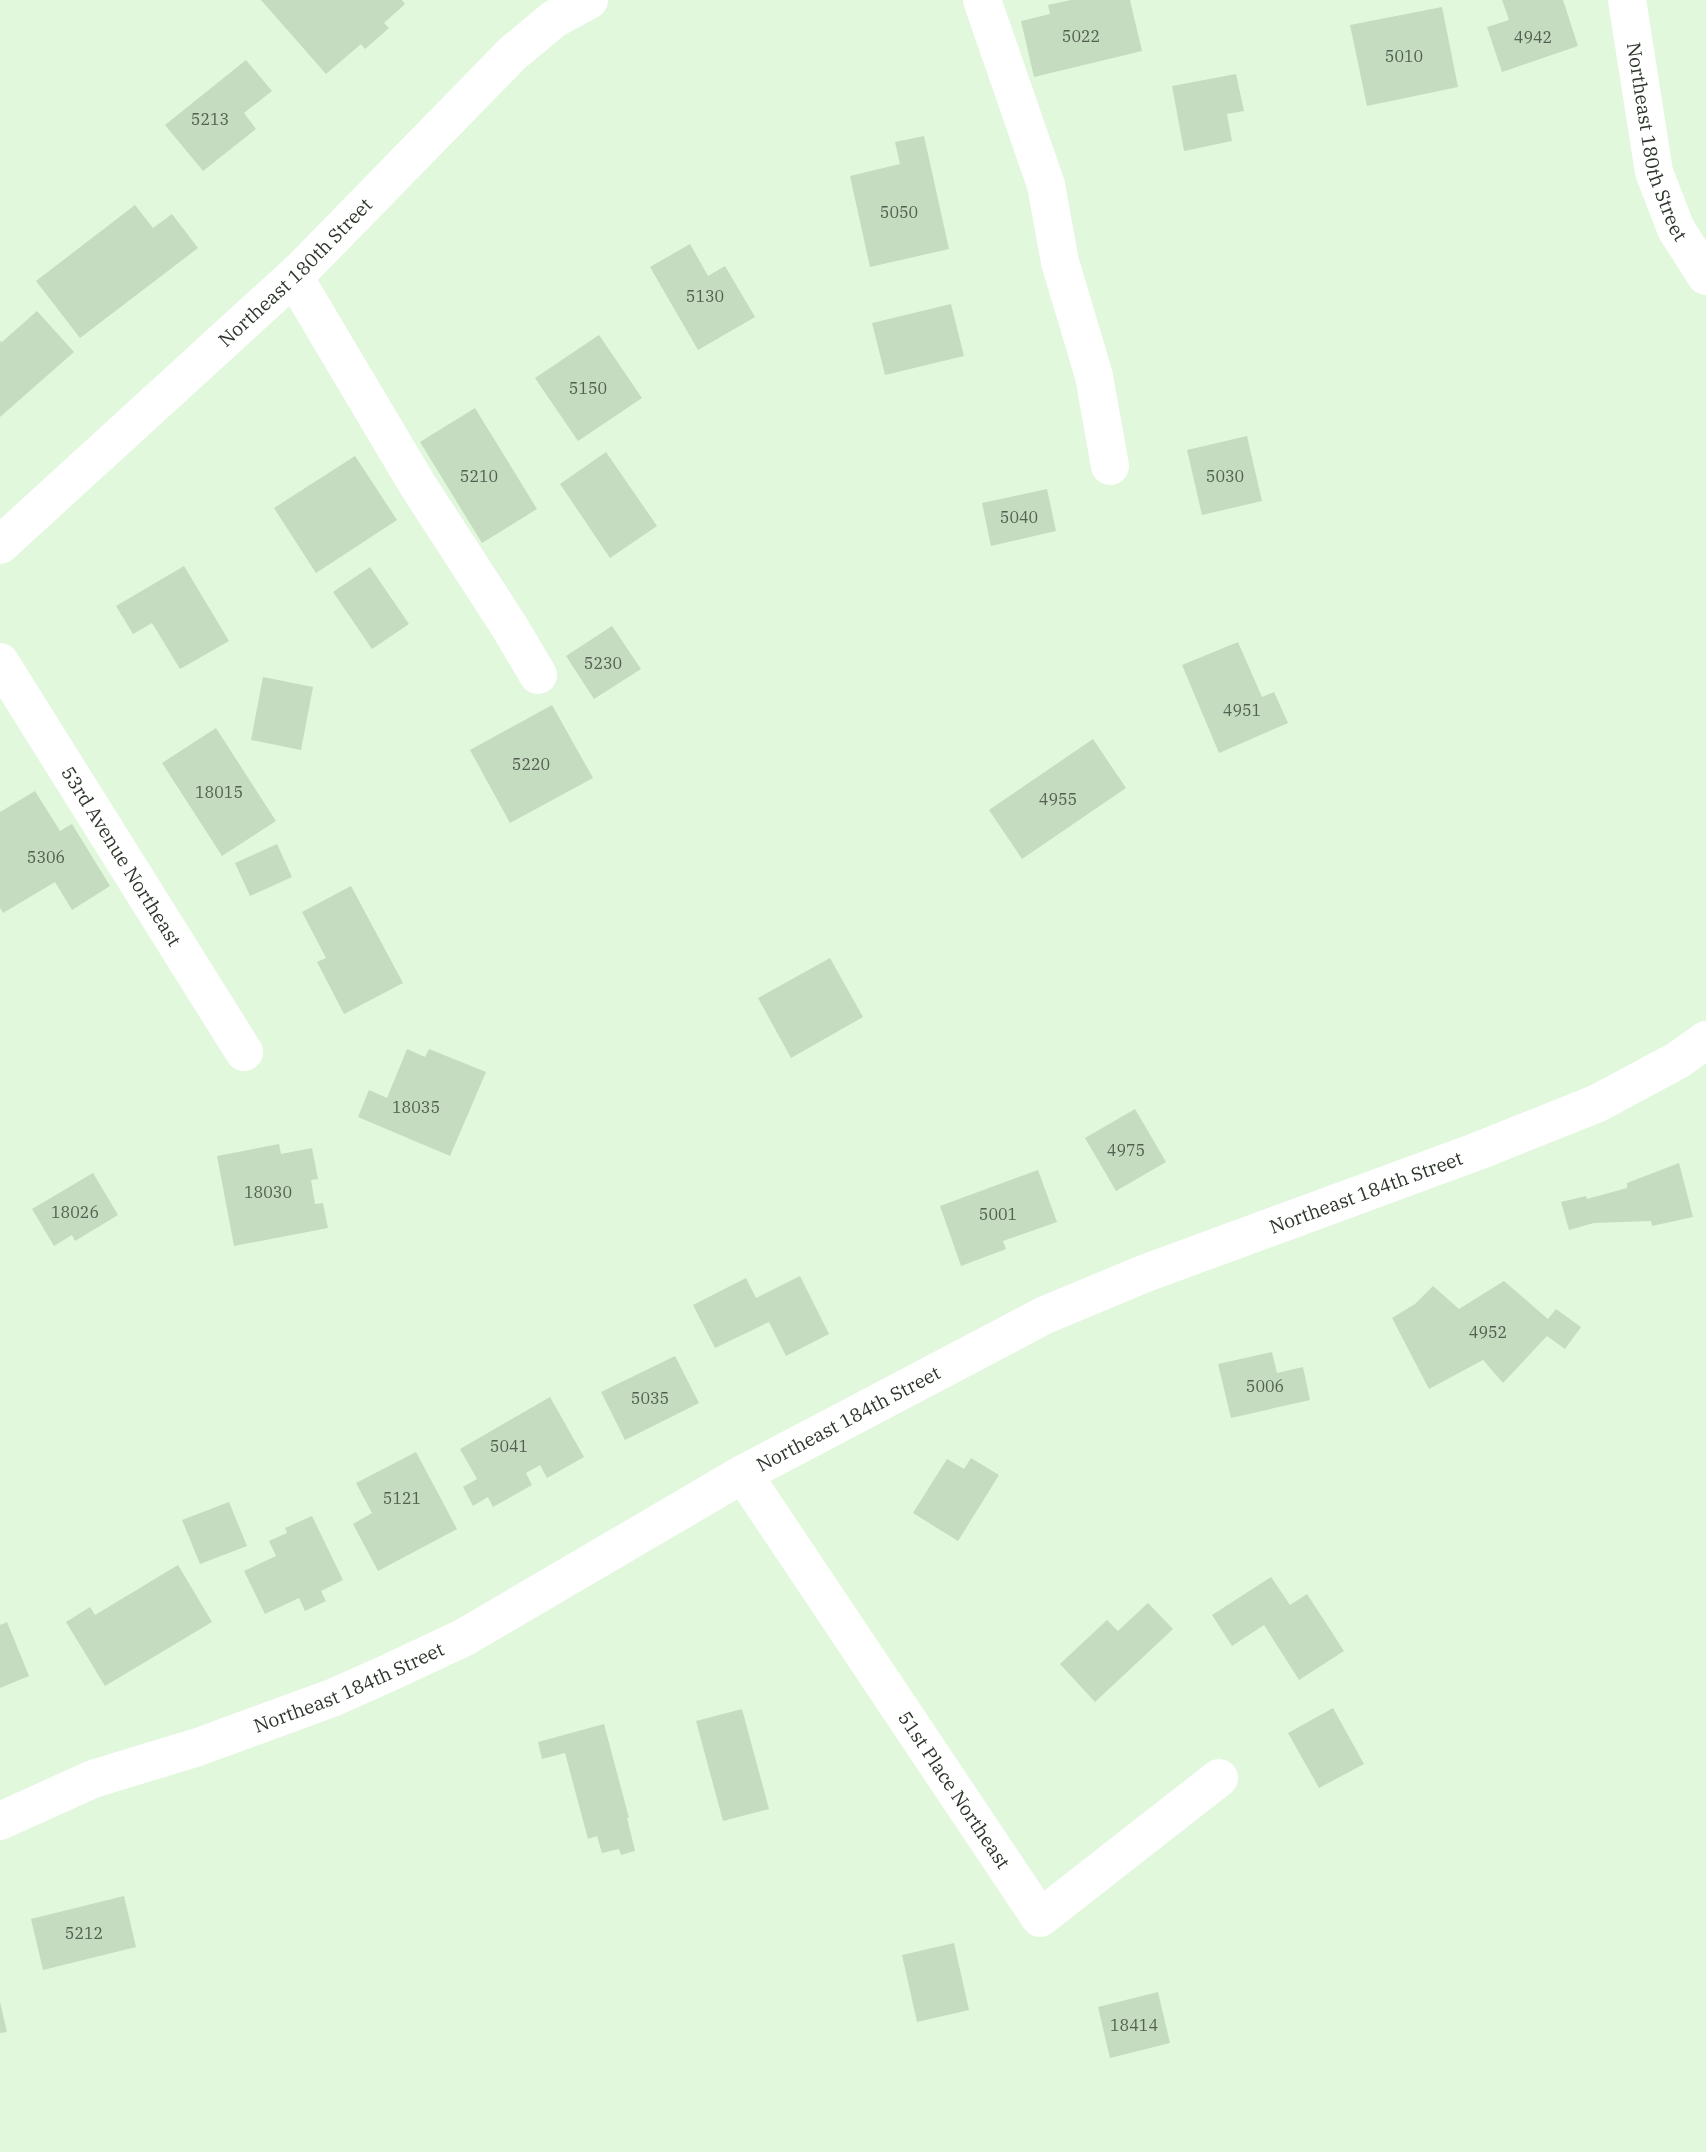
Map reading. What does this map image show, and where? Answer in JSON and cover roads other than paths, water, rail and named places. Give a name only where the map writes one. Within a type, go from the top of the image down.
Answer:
[{"type":"street","name":"Northeast 180th Street","points":[[0,545],[294,277],[513,53],[554,19],[589,0]]},
{"type":"street","points":[[982,0],[1046,185],[1059,262],[1094,376],[1110,466]]},
{"type":"street","name":"Northeast 180th Street","points":[[1627,0],[1654,172],[1676,229],[1706,276]]},
{"type":"street","points":[[294,277],[416,484],[538,675]]},
{"type":"street","name":"53rd Avenue Northeast","points":[[0,662],[244,1052]]},
{"type":"street","name":"Northeast 184th Street","points":[[0,1821],[93,1779],[198,1748],[332,1698],[463,1638],[743,1474],[1045,1315],[1146,1273],[1478,1151],[1598,1103],[1678,1060],[1706,1040]]},
{"type":"street","name":"51st Place Northeast","points":[[743,1474],[1040,1918],[1219,1778]]}]
